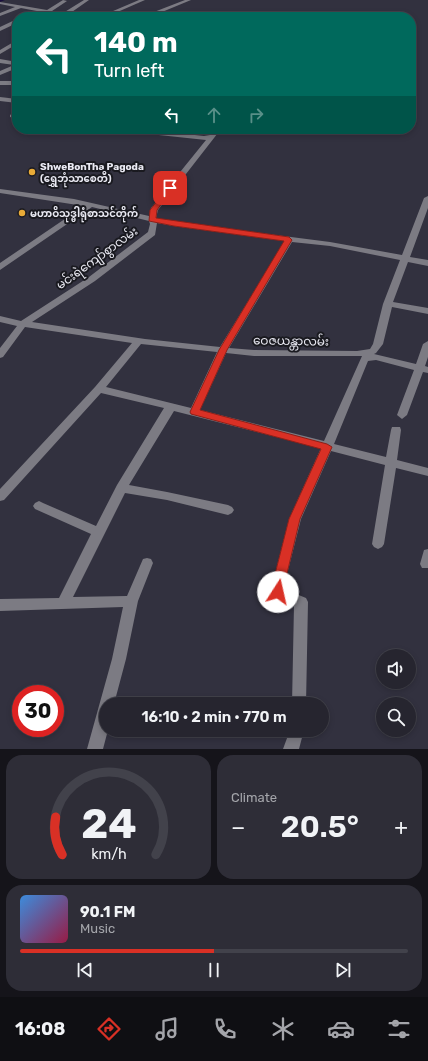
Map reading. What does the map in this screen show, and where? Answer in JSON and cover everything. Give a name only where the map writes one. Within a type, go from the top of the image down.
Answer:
[{"type":"street","points":[[67,12],[87,0]]},
{"type":"street","points":[[129,0],[137,2]]},
{"type":"street","points":[[114,12],[143,0]]},
{"type":"street","points":[[157,12],[189,0]]},
{"type":"street","points":[[2,4],[46,12],[65,1]]},
{"type":"street","points":[[0,15],[19,7]]},
{"type":"street","points":[[34,12],[38,10]]},
{"type":"street","points":[[1,28],[12,22]]},
{"type":"street","points":[[0,52],[12,45]]},
{"type":"street","points":[[0,61],[12,64]]},
{"type":"street","points":[[0,73],[12,67]]},
{"type":"street","points":[[0,83],[12,83]]},
{"type":"street","points":[[0,99],[12,100]]},
{"type":"street","points":[[167,134],[204,138],[211,134]]},
{"type":"street","name":"မင်းရဲကျော်စွာလမ်း","points":[[0,355],[23,324],[92,279],[152,233],[154,224],[152,219],[154,210],[213,134]]},
{"type":"street","points":[[0,191],[36,195],[90,205],[174,224],[289,240],[330,244],[428,264]]},
{"type":"street","name":"ဝေဇယန္တာလမ်း","points":[[0,319],[23,324],[140,341],[223,350],[290,354],[357,354],[373,351],[378,344],[388,304],[404,258],[428,198]]},
{"type":"street","points":[[0,266],[90,205]]},
{"type":"street","points":[[194,412],[223,350],[289,240]]},
{"type":"street","points":[[388,304],[428,311]]},
{"type":"street","points":[[2,493],[99,389],[140,341]]},
{"type":"street","points":[[402,414],[424,369],[428,344]]},
{"type":"street","points":[[299,697],[302,602],[278,592],[278,586],[295,519],[364,358],[369,356],[376,357],[424,369]]},
{"type":"street","points":[[99,389],[428,472]]},
{"type":"street","points":[[63,603],[121,488],[171,406]]},
{"type":"street","points":[[378,544],[396,430]]},
{"type":"street","points":[[121,488],[167,496],[228,510]]},
{"type":"street","points":[[40,506],[98,532]]},
{"type":"street","points":[[109,697],[119,659],[130,601],[147,563]]},
{"type":"street","points":[[0,604],[130,601]]},
{"type":"street","points":[[95,749],[99,734]]},
{"type":"street","points":[[291,749],[295,737]]},
{"type":"place","name":"ShweBonTha Pagoda (ရွှေဘုံသာစေတီ)","points":[[32,172]]},
{"type":"place","name":"မဟာဝိသုဒ္ဓါရုံစာသင်တိုက်","points":[[22,213]]},
{"type":"route","points":[[170,188],[154,210],[152,219],[174,224],[289,240],[276,259],[251,305],[223,350],[194,412],[327,447],[295,519],[278,586],[278,592]]}]
